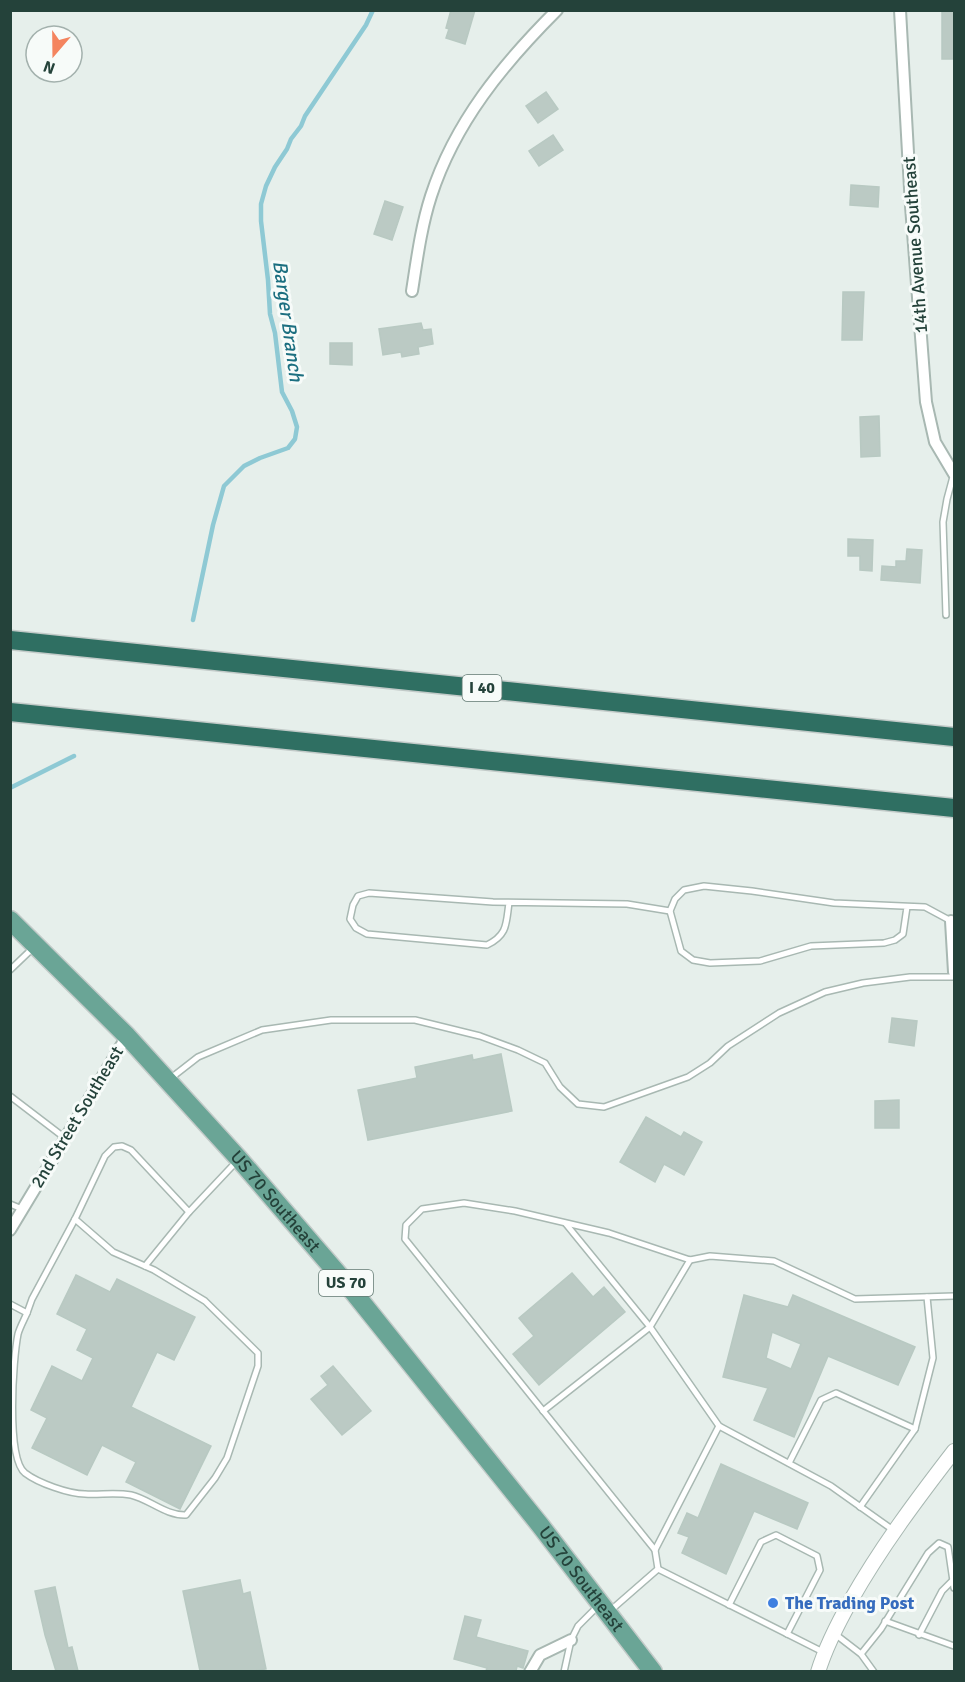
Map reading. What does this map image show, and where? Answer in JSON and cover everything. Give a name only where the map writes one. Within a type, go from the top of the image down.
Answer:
[{"type":"highway","name":"I 40","points":[[10,640],[954,736]]},
{"type":"highway","points":[[10,712],[954,808]]},
{"type":"main road","name":"US 70 Southeast","points":[[10,920],[127,1036],[239,1159],[351,1289],[653,1671]]},
{"type":"street","points":[[412,291],[422,231],[431,197],[459,130],[490,86],[557,10]]},
{"type":"street","name":"14th Avenue Southeast","points":[[900,10],[911,207],[927,402],[935,442],[954,473]]},
{"type":"street","points":[[951,921],[954,972]]},
{"type":"street","name":"2nd Street Southeast","points":[[10,1230],[127,1036]]},
{"type":"street","points":[[818,1671],[833,1632],[862,1582],[894,1531],[954,1451]]},
{"type":"street","points":[[530,1671],[540,1655],[571,1641]]},
{"type":"lane","points":[[946,615],[944,522],[954,473]]},
{"type":"lane","points":[[908,907],[903,934],[895,940],[884,943],[811,946],[760,961],[710,963],[693,960],[681,951],[670,911],[675,899],[684,890],[704,886],[834,903],[925,907],[951,921]]},
{"type":"lane","points":[[509,903],[505,929],[499,939],[487,945],[367,934],[356,928],[350,919],[358,896],[369,893],[509,903],[627,904],[670,911]]},
{"type":"lane","points":[[10,970],[35,945]]},
{"type":"lane","points":[[167,1081],[198,1058],[262,1030],[331,1020],[415,1020],[480,1036],[518,1050],[545,1063],[560,1087],[578,1104],[604,1107],[688,1077],[710,1063],[728,1046],[779,1013],[825,992],[863,983],[910,977],[954,977]]},
{"type":"lane","points":[[10,1096],[64,1138]]},
{"type":"lane","points":[[75,1219],[113,1252],[145,1266],[204,1301],[258,1353],[258,1366],[228,1458],[186,1515],[173,1513],[132,1495],[83,1494],[66,1491],[24,1472],[18,1463],[14,1442],[12,1390],[18,1333],[32,1299],[75,1219],[105,1156],[114,1147],[122,1146],[131,1150],[189,1212]]},
{"type":"lane","points":[[145,1266],[189,1212],[239,1159]]},
{"type":"lane","points":[[658,1569],[655,1550],[405,1239],[406,1225],[422,1209],[464,1203],[515,1211],[609,1233],[690,1260],[710,1256],[774,1261],[855,1299],[954,1296]]},
{"type":"lane","points":[[10,1204],[22,1209]]},
{"type":"lane","points":[[565,1223],[650,1328],[719,1426],[831,1485],[894,1531]]},
{"type":"lane","points":[[543,1410],[650,1328],[690,1260]]},
{"type":"lane","points":[[860,1507],[915,1429],[933,1358],[927,1296]]},
{"type":"lane","points":[[10,1304],[27,1313]]},
{"type":"lane","points":[[789,1463],[821,1400],[836,1393],[915,1429]]},
{"type":"lane","points":[[655,1550],[719,1426]]},
{"type":"lane","points":[[729,1605],[761,1542],[776,1535],[817,1556],[820,1570],[787,1634]]},
{"type":"lane","points":[[861,1654],[928,1553],[939,1543],[948,1547],[954,1588]]},
{"type":"lane","points":[[564,1671],[571,1641],[578,1626],[658,1569]]},
{"type":"lane","points":[[658,1569],[825,1653]]},
{"type":"lane","points":[[919,1635],[942,1591],[953,1580]]},
{"type":"lane","points":[[885,1621],[954,1646]]},
{"type":"lane","points":[[833,1632],[861,1654],[873,1671]]},
{"type":"building","points":[[451,10],[475,10],[465,44],[446,38]]},
{"type":"building","points":[[942,10],[954,10],[954,59],[942,59]]},
{"type":"building","points":[[546,92],[558,109],[538,123],[526,106]]},
{"type":"building","points":[[553,135],[563,150],[539,166],[529,151]]},
{"type":"building","points":[[851,185],[879,187],[878,207],[850,205]]},
{"type":"building","points":[[385,201],[403,207],[392,240],[374,234]]},
{"type":"building","points":[[843,292],[864,292],[862,340],[842,340]]},
{"type":"building","points":[[421,323],[423,330],[431,329],[433,344],[418,347],[419,354],[402,357],[401,352],[383,355],[379,329]]},
{"type":"building","points":[[330,343],[352,343],[352,365],[330,364]]},
{"type":"building","points":[[879,416],[880,456],[861,457],[860,417]]},
{"type":"building","points":[[848,539],[873,540],[872,571],[860,570],[860,556],[848,556]]},
{"type":"building","points":[[907,549],[922,550],[920,583],[881,580],[882,566],[896,567],[896,561],[906,561]]},
{"type":"building","points":[[892,1018],[917,1021],[914,1046],[889,1042]]},
{"type":"building","points":[[501,1054],[512,1111],[368,1140],[358,1090],[417,1078],[415,1067],[472,1055],[473,1060]]},
{"type":"building","points":[[899,1100],[899,1128],[875,1128],[875,1101]]},
{"type":"building","points":[[646,1117],[681,1137],[684,1132],[702,1142],[684,1175],[664,1164],[655,1182],[620,1162]]},
{"type":"building","points":[[572,1273],[593,1297],[604,1287],[625,1312],[539,1385],[513,1354],[534,1336],[519,1318]]},
{"type":"building","points":[[76,1275],[110,1292],[117,1279],[195,1317],[174,1360],[157,1352],[131,1407],[211,1446],[180,1509],[126,1482],[136,1462],[102,1445],[87,1475],[32,1448],[47,1418],[31,1410],[52,1366],[82,1381],[93,1358],[77,1350],[87,1329],[57,1314]]},
{"type":"building","points":[[744,1295],[788,1307],[793,1295],[915,1347],[898,1385],[828,1356],[794,1437],[754,1420],[768,1388],[723,1377]],"holes":[[[772,1332],[801,1344],[791,1369],[766,1358]]]},
{"type":"building","points":[[333,1366],[371,1411],[342,1435],[311,1399],[328,1385],[321,1376]]},
{"type":"building","points":[[721,1464],[808,1503],[797,1529],[754,1511],[726,1574],[682,1553],[689,1537],[678,1533],[687,1513],[698,1518]]},
{"type":"building","points":[[240,1580],[243,1594],[250,1592],[266,1669],[200,1671],[183,1591]]},
{"type":"building","points":[[55,1587],[68,1648],[72,1647],[78,1671],[56,1671],[45,1635],[35,1591]]},
{"type":"building","points":[[465,1616],[481,1620],[476,1637],[528,1651],[523,1668],[517,1666],[516,1671],[486,1671],[487,1668],[454,1659]]},
{"type":"waterway","name":"Barger Branch","points":[[193,620],[213,525],[224,486],[244,466],[288,448],[295,439],[297,427],[282,392],[275,333],[270,314],[261,221],[261,204],[266,186],[291,139],[366,25],[373,10]]},
{"type":"waterway","name":"Barger Branch","points":[[10,788],[74,756]]},
{"type":"place","name":"The Trading Post","points":[[773,1603]]}]
